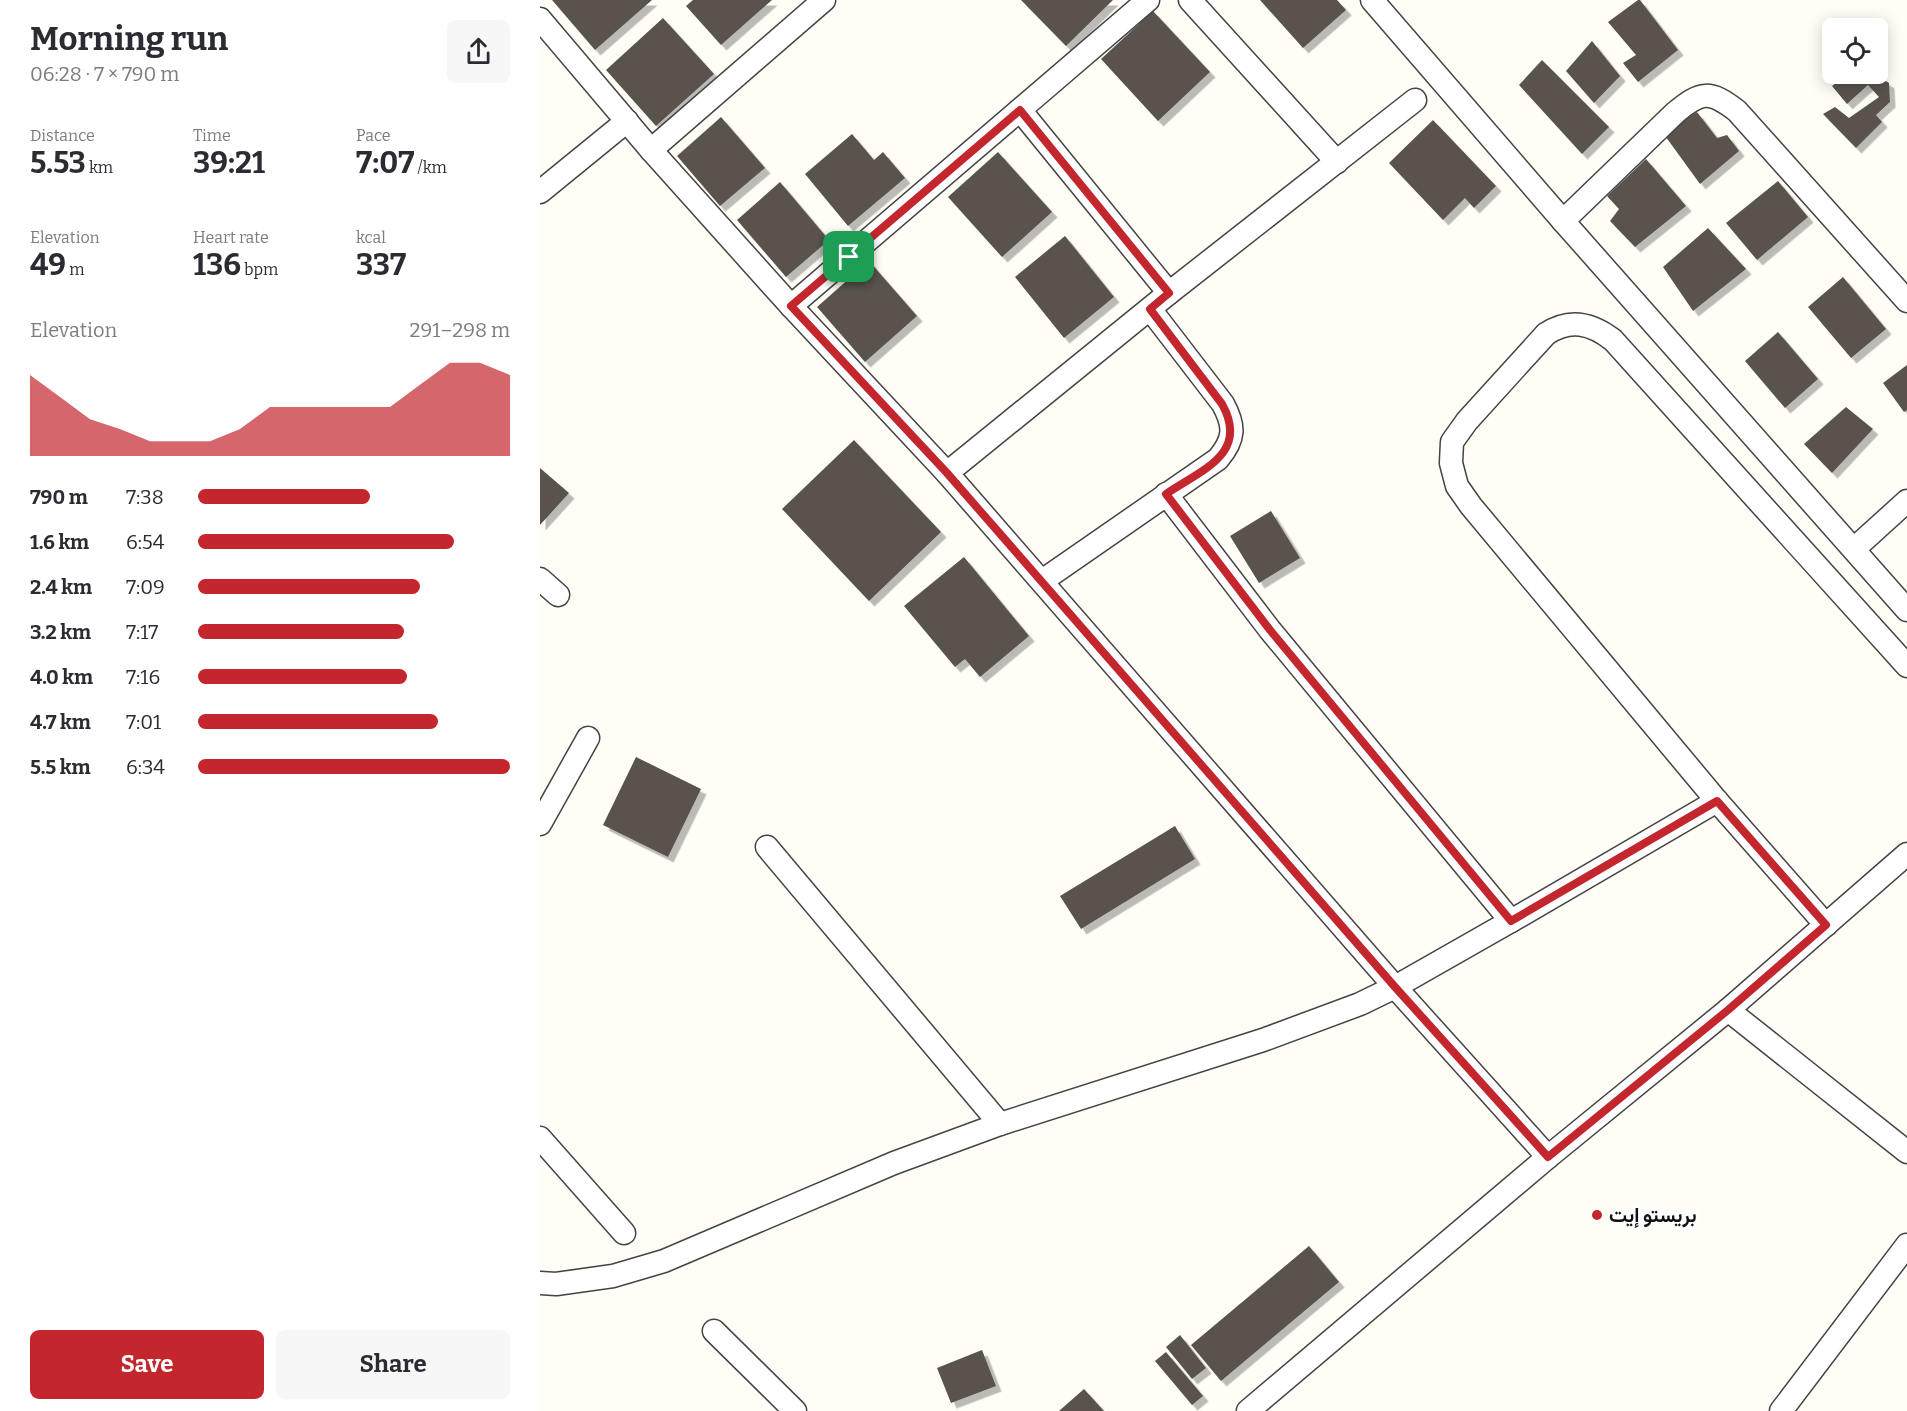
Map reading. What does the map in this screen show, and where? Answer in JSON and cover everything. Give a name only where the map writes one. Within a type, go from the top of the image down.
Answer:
[{"type":"street","points":[[651,150],[825,0]]},
{"type":"street","points":[[791,306],[1148,0]]},
{"type":"street","points":[[1190,0],[1337,162]]},
{"type":"street","points":[[1372,0],[1563,221],[1907,610]]},
{"type":"street","points":[[540,19],[651,150],[791,306],[947,473],[1395,987],[1548,1157]]},
{"type":"street","points":[[1563,221],[1674,113],[1689,101],[1706,94],[1720,98],[1737,111],[1907,301]]},
{"type":"street","points":[[947,473],[1169,293],[1415,100]]},
{"type":"street","points":[[1020,110],[1169,293]]},
{"type":"street","points":[[540,192],[627,121]]},
{"type":"street","points":[[1042,581],[1218,459],[1227,448],[1232,434],[1231,419],[1150,309]]},
{"type":"street","points":[[1826,925],[1717,801],[1471,507],[1457,486],[1451,463],[1452,442],[1467,421],[1546,334],[1557,327],[1569,324],[1590,326],[1613,340],[1907,666]]},
{"type":"street","points":[[1166,494],[1270,630],[1511,921]]},
{"type":"street","points":[[1854,549],[1907,501]]},
{"type":"street","points":[[1846,596],[1873,571]]},
{"type":"street","points":[[540,579],[558,594]]},
{"type":"street","points":[[540,824],[588,738]]},
{"type":"street","points":[[540,1283],[556,1284],[613,1276],[664,1261],[894,1163],[1000,1124],[1263,1040],[1360,1004],[1395,987],[1717,801]]},
{"type":"street","points":[[767,847],[1000,1124]]},
{"type":"street","points":[[1248,1411],[1548,1157],[1728,1010],[1907,854]]},
{"type":"street","points":[[1728,1010],[1907,1152]]},
{"type":"street","points":[[540,1138],[624,1233]]},
{"type":"street","points":[[1781,1411],[1907,1245]]},
{"type":"street","points":[[714,1331],[795,1411]]},
{"type":"building","points":[[552,0],[652,0],[595,50]]},
{"type":"building","points":[[693,0],[772,0],[721,45],[686,6]]},
{"type":"building","points":[[1021,0],[1113,0],[1066,46]]},
{"type":"building","points":[[1260,0],[1337,0],[1346,10],[1303,48]]},
{"type":"building","points":[[1638,0],[1678,50],[1638,82],[1623,63],[1636,55],[1608,22]]},
{"type":"building","points":[[1153,11],[1210,72],[1158,121],[1101,59]]},
{"type":"building","points":[[663,18],[714,74],[656,126],[606,70]]},
{"type":"building","points":[[1592,41],[1620,76],[1594,103],[1566,71]]},
{"type":"building","points":[[1542,60],[1609,127],[1582,154],[1519,85]]},
{"type":"building","points":[[1889,83],[1890,102],[1876,115],[1882,122],[1856,148],[1823,114],[1835,107],[1849,118],[1879,97],[1868,85],[1847,104],[1832,86],[1834,84]]},
{"type":"building","points":[[1697,112],[1717,138],[1727,135],[1739,151],[1700,184],[1663,133]]},
{"type":"building","points":[[721,117],[765,168],[720,206],[677,156]]},
{"type":"building","points":[[1433,120],[1496,186],[1474,208],[1465,198],[1443,220],[1389,163]]},
{"type":"building","points":[[852,134],[874,160],[883,152],[905,178],[848,226],[805,174]]},
{"type":"building","points":[[998,152],[1052,212],[1002,257],[948,197]]},
{"type":"building","points":[[1646,159],[1686,206],[1635,247],[1610,221],[1619,209],[1607,196]]},
{"type":"building","points":[[1778,181],[1808,217],[1757,260],[1726,223]]},
{"type":"building","points":[[780,182],[829,240],[786,277],[737,220]]},
{"type":"building","points":[[1708,228],[1746,269],[1693,311],[1663,267]]},
{"type":"building","points":[[1065,236],[1114,297],[1064,338],[1015,277]]},
{"type":"building","points":[[869,261],[917,316],[865,362],[817,307]]},
{"type":"building","points":[[1843,277],[1886,329],[1851,358],[1808,307]]},
{"type":"building","points":[[1778,332],[1818,379],[1785,408],[1745,361]]},
{"type":"building","points":[[1907,365],[1907,410],[1904,412],[1883,383]]},
{"type":"building","points":[[1846,407],[1873,429],[1832,473],[1804,444]]},
{"type":"building","points":[[854,440],[941,532],[869,601],[782,509]]},
{"type":"building","points":[[540,468],[569,493],[540,525]]},
{"type":"building","points":[[1271,511],[1300,558],[1259,583],[1230,536]]},
{"type":"building","points":[[964,557],[1029,636],[980,677],[965,659],[955,667],[904,606]]},
{"type":"building","points":[[636,757],[701,789],[668,857],[603,825]]},
{"type":"building","points":[[1175,826],[1195,859],[1081,929],[1060,896]]},
{"type":"building","points":[[1309,1246],[1339,1282],[1221,1381],[1191,1345]]},
{"type":"building","points":[[1180,1335],[1206,1368],[1192,1379],[1166,1347]]},
{"type":"building","points":[[982,1350],[996,1386],[951,1403],[937,1368]]},
{"type":"building","points":[[1166,1352],[1203,1396],[1192,1405],[1155,1361]]},
{"type":"building","points":[[1084,1389],[1104,1411],[1059,1411]]},
{"type":"place","name":"بريستو إيت","points":[[1597,1215]]},
{"type":"route","points":[[1020,110],[1169,293],[1150,309],[1231,419],[1232,434],[1227,448],[1218,459],[1166,494],[1270,630],[1511,921],[1717,801],[1826,925],[1728,1010],[1548,1157],[1395,987],[947,473],[791,306],[849,257],[1020,110]]}]
